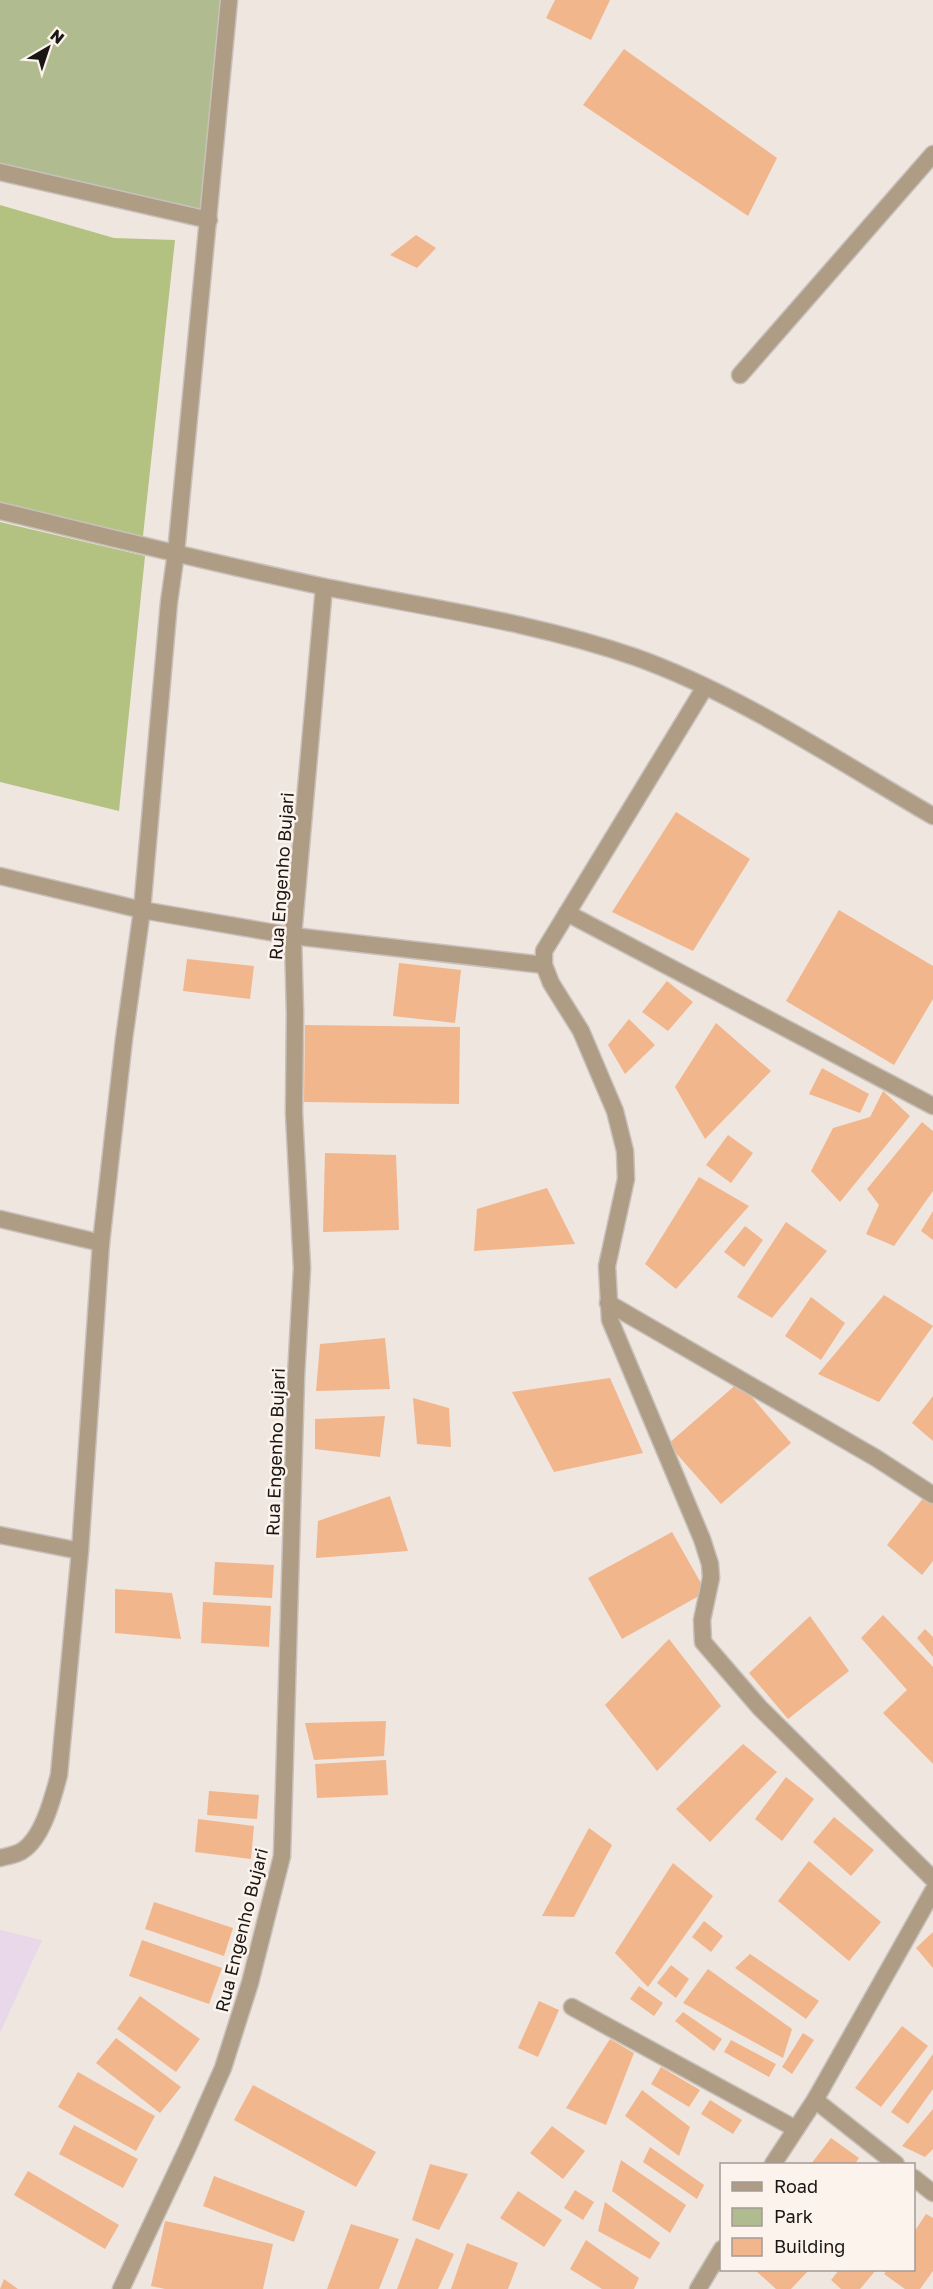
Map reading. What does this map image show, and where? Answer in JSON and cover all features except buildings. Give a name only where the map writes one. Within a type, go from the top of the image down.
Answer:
[{"type":"street","points":[[0,1858],[23,1851],[38,1833],[49,1811],[59,1775],[80,1551],[101,1243],[124,1039],[142,910],[169,602],[176,553],[229,0]]},
{"type":"street","points":[[740,375],[933,154]]},
{"type":"street","points":[[0,172],[209,220]]},
{"type":"street","points":[[0,511],[324,587],[521,624],[635,657],[705,687],[933,816]]},
{"type":"street","name":"Rua Engenho Bujari","points":[[121,2289],[223,2068],[250,1983],[282,1856],[296,1377],[302,1268],[294,1113],[293,936],[324,587]]},
{"type":"street","points":[[705,687],[544,951],[544,965],[551,984],[581,1031],[599,1071],[615,1111],[625,1151],[626,1179],[607,1266],[610,1320],[702,1539],[710,1564],[710,1589],[702,1620],[703,1642],[760,1708],[933,1879]]},
{"type":"street","points":[[0,876],[142,910],[293,936],[544,965]]},
{"type":"street","points":[[567,913],[933,1106]]},
{"type":"street","points":[[0,1220],[101,1243]]},
{"type":"street","points":[[608,1303],[876,1458],[933,1495]]},
{"type":"street","points":[[0,1535],[80,1551]]},
{"type":"street","points":[[774,2163],[815,2100],[933,1890]]},
{"type":"street","points":[[572,2007],[796,2129]]},
{"type":"street","points":[[815,2100],[895,2163]]},
{"type":"street","points":[[915,2179],[933,2193]]},
{"type":"street","points":[[698,2289],[720,2252]]},
{"type":"shaded area","points":[[0,1930],[42,1940],[0,2033]]},
{"type":"green space","points":[[0,0],[229,0],[209,220],[0,172]]},
{"type":"green space","points":[[0,205],[114,238],[175,240],[142,545],[0,511]]},
{"type":"green space","points":[[0,522],[145,556],[119,811],[0,782]]}]
